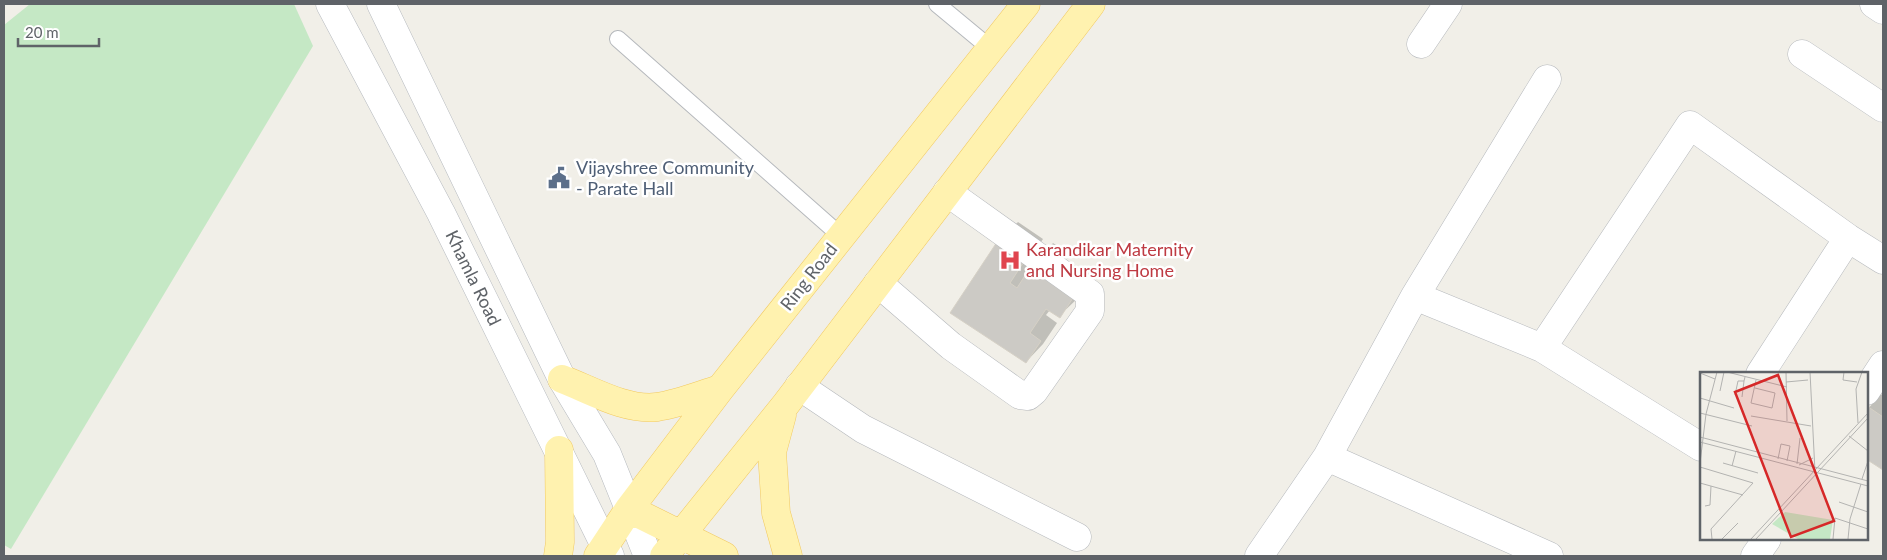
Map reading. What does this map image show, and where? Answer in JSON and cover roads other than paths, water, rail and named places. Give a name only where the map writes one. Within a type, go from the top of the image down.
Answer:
[{"type":"main road","name":"Ring Road","points":[[609,554],[629,509],[720,389],[1026,4]]},
{"type":"main road","points":[[664,556],[792,395],[1091,4]]},
{"type":"main road","points":[[562,378],[626,404],[643,407],[658,407],[720,389]]},
{"type":"main road","points":[[788,556],[776,513],[772,452],[792,395]]},
{"type":"main road","points":[[558,556],[560,542],[559,450]]},
{"type":"main road","points":[[629,509],[724,556]]},
{"type":"street","name":"Khamla Road","points":[[330,4],[441,214],[609,554]]},
{"type":"street","name":"Khamla Road","points":[[380,4],[562,378],[607,454],[648,556]]},
{"type":"street","points":[[1421,44],[1448,4]]},
{"type":"street","points":[[1874,4],[1883,10]]},
{"type":"street","points":[[1802,54],[1883,108]]},
{"type":"street","points":[[1259,556],[1327,457],[1415,296],[1547,79]]},
{"type":"street","points":[[1542,348],[1690,125],[1848,238],[1883,260]]},
{"type":"street","points":[[878,283],[951,346],[1020,395],[1028,396],[1034,391],[1090,310],[1090,294],[947,192]]},
{"type":"street","points":[[1761,372],[1848,238]]},
{"type":"street","points":[[1415,296],[1542,348],[1700,446]]},
{"type":"street","points":[[1867,390],[1883,366]]},
{"type":"street","points":[[792,395],[1077,537]]},
{"type":"street","points":[[1327,457],[1549,556]]},
{"type":"street","points":[[1755,556],[1766,540]]},
{"type":"lane","points":[[937,4],[990,48]]},
{"type":"lane","points":[[618,40],[841,236]]},
{"type":"place","name":"Vijayshree Community - Parate Hall","points":[[559,178]]},
{"type":"place","name":"Karandikar Maternity and Nursing Home","points":[[1010,260]]}]
